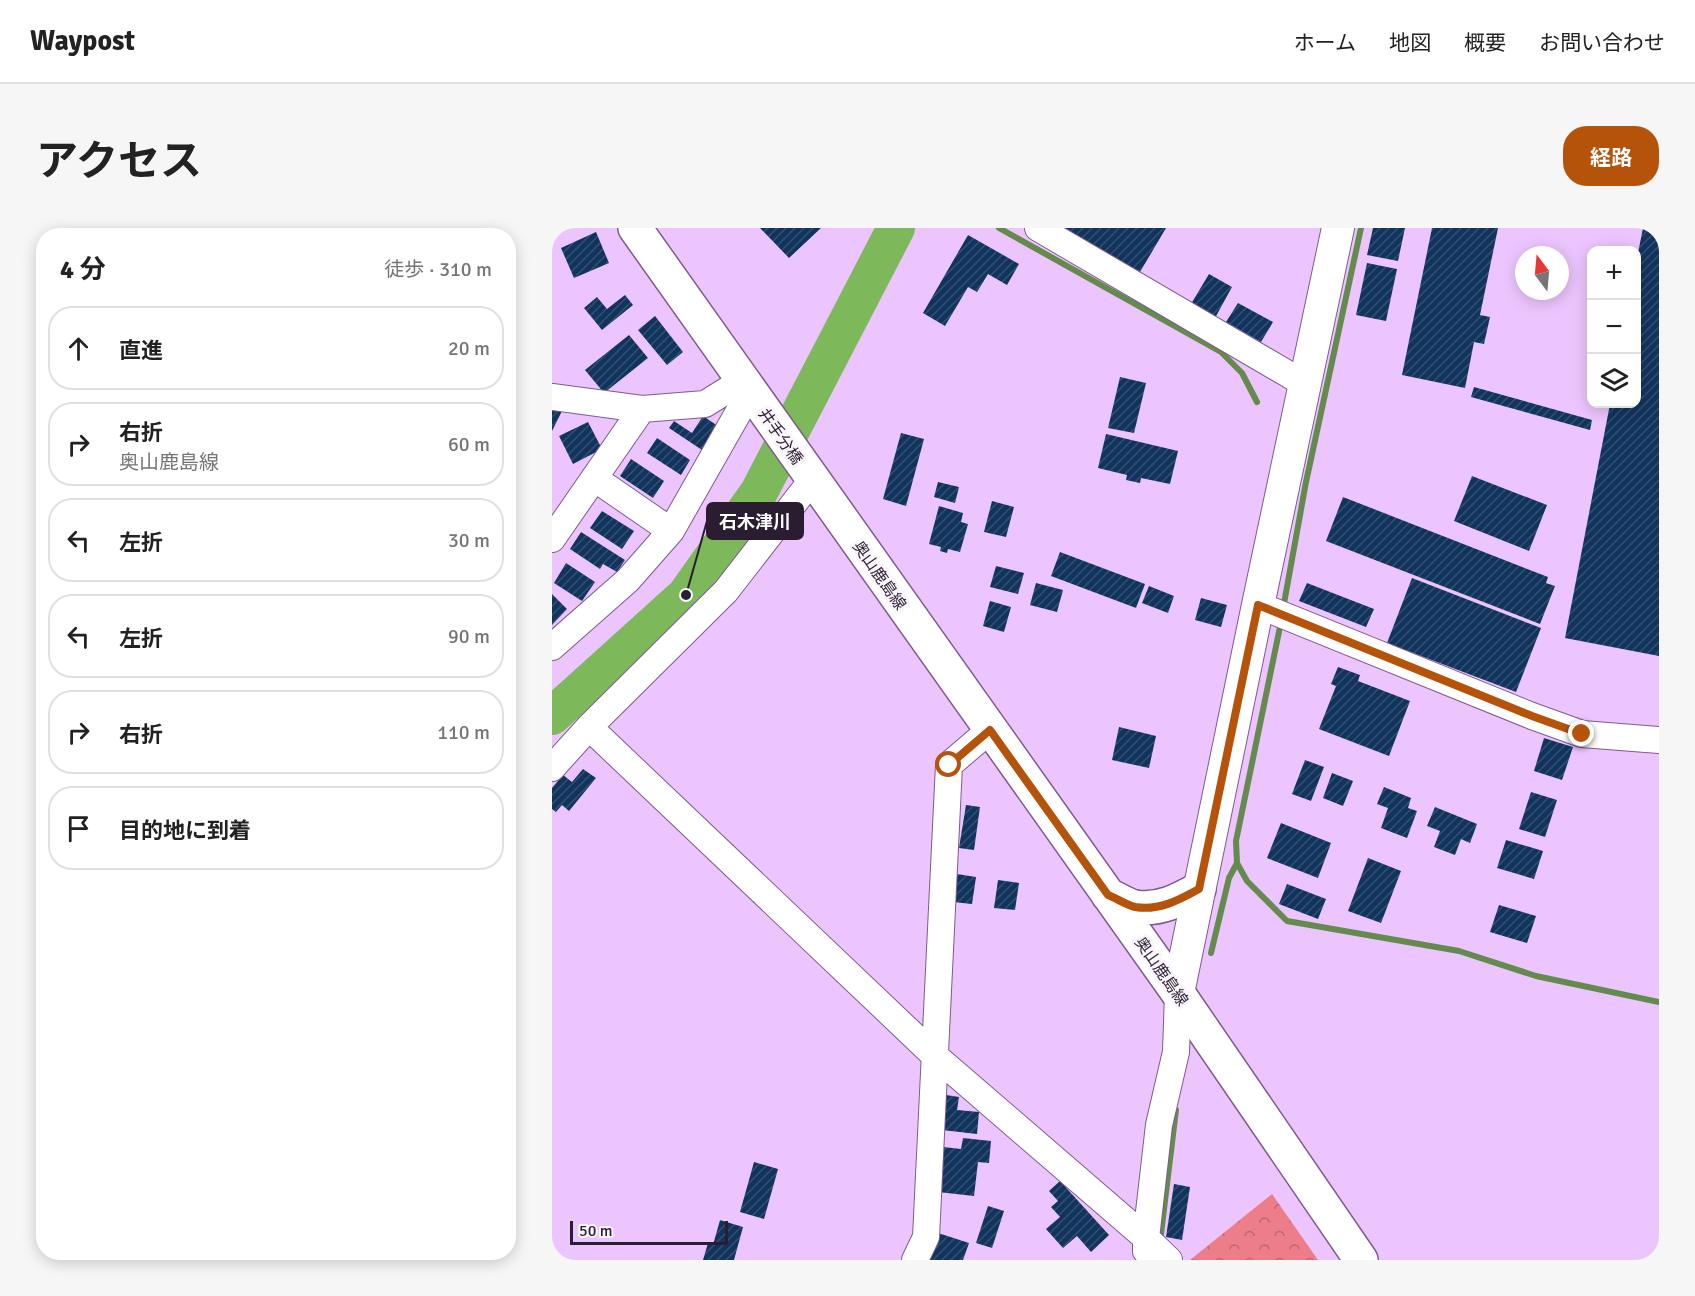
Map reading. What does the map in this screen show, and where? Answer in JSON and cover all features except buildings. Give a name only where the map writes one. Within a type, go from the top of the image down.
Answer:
[{"type":"main road","points":[[634,228],[746,387]]},
{"type":"main road","name":"井手分橋","points":[[746,387],[812,480]]},
{"type":"main road","name":"奥山鹿島線","points":[[812,480],[1178,993],[1361,1260]]},
{"type":"main road","points":[[1108,895],[1134,907],[1154,907],[1173,903],[1199,889]]},
{"type":"street","points":[[1038,228],[1305,384]]},
{"type":"street","points":[[1156,1252],[1159,1125],[1176,1052],[1178,993],[1199,889],[1274,612],[1305,384],[1338,228]]},
{"type":"street","points":[[552,397],[642,409],[705,404],[746,387]]},
{"type":"street","points":[[552,647],[628,580],[671,531],[746,387]]},
{"type":"street","points":[[552,539],[642,409]]},
{"type":"street","points":[[594,478],[671,531]]},
{"type":"street","points":[[552,768],[589,727],[726,591],[812,480]]},
{"type":"street","points":[[1274,612],[1521,712],[1582,734],[1659,740]]},
{"type":"street","points":[[589,727],[934,1055],[1156,1252]]},
{"type":"street","points":[[915,1260],[926,1237],[949,765],[990,730]]},
{"type":"green space","points":[[1272,1194],[1318,1260],[1190,1260]]},
{"type":"waterway","points":[[552,716],[686,595],[759,492],[896,228]]},
{"type":"waterway","points":[[999,228],[1221,352],[1242,373],[1257,402]]},
{"type":"waterway","points":[[1283,609],[1306,482],[1361,228]]},
{"type":"waterway","points":[[1281,622],[1236,841],[1237,863],[1247,881],[1287,921],[1459,951],[1536,976],[1659,1002]]},
{"type":"waterway","points":[[1211,953],[1229,878],[1237,863]]},
{"type":"waterway","points":[[1160,1242],[1176,1110]]},
{"type":"place","name":"石木津川","points":[[686,595]]},
{"type":"route","points":[[949,765],[990,730],[1108,895],[1134,907],[1154,907],[1173,903],[1199,889],[1258,605],[1582,734]]}]
